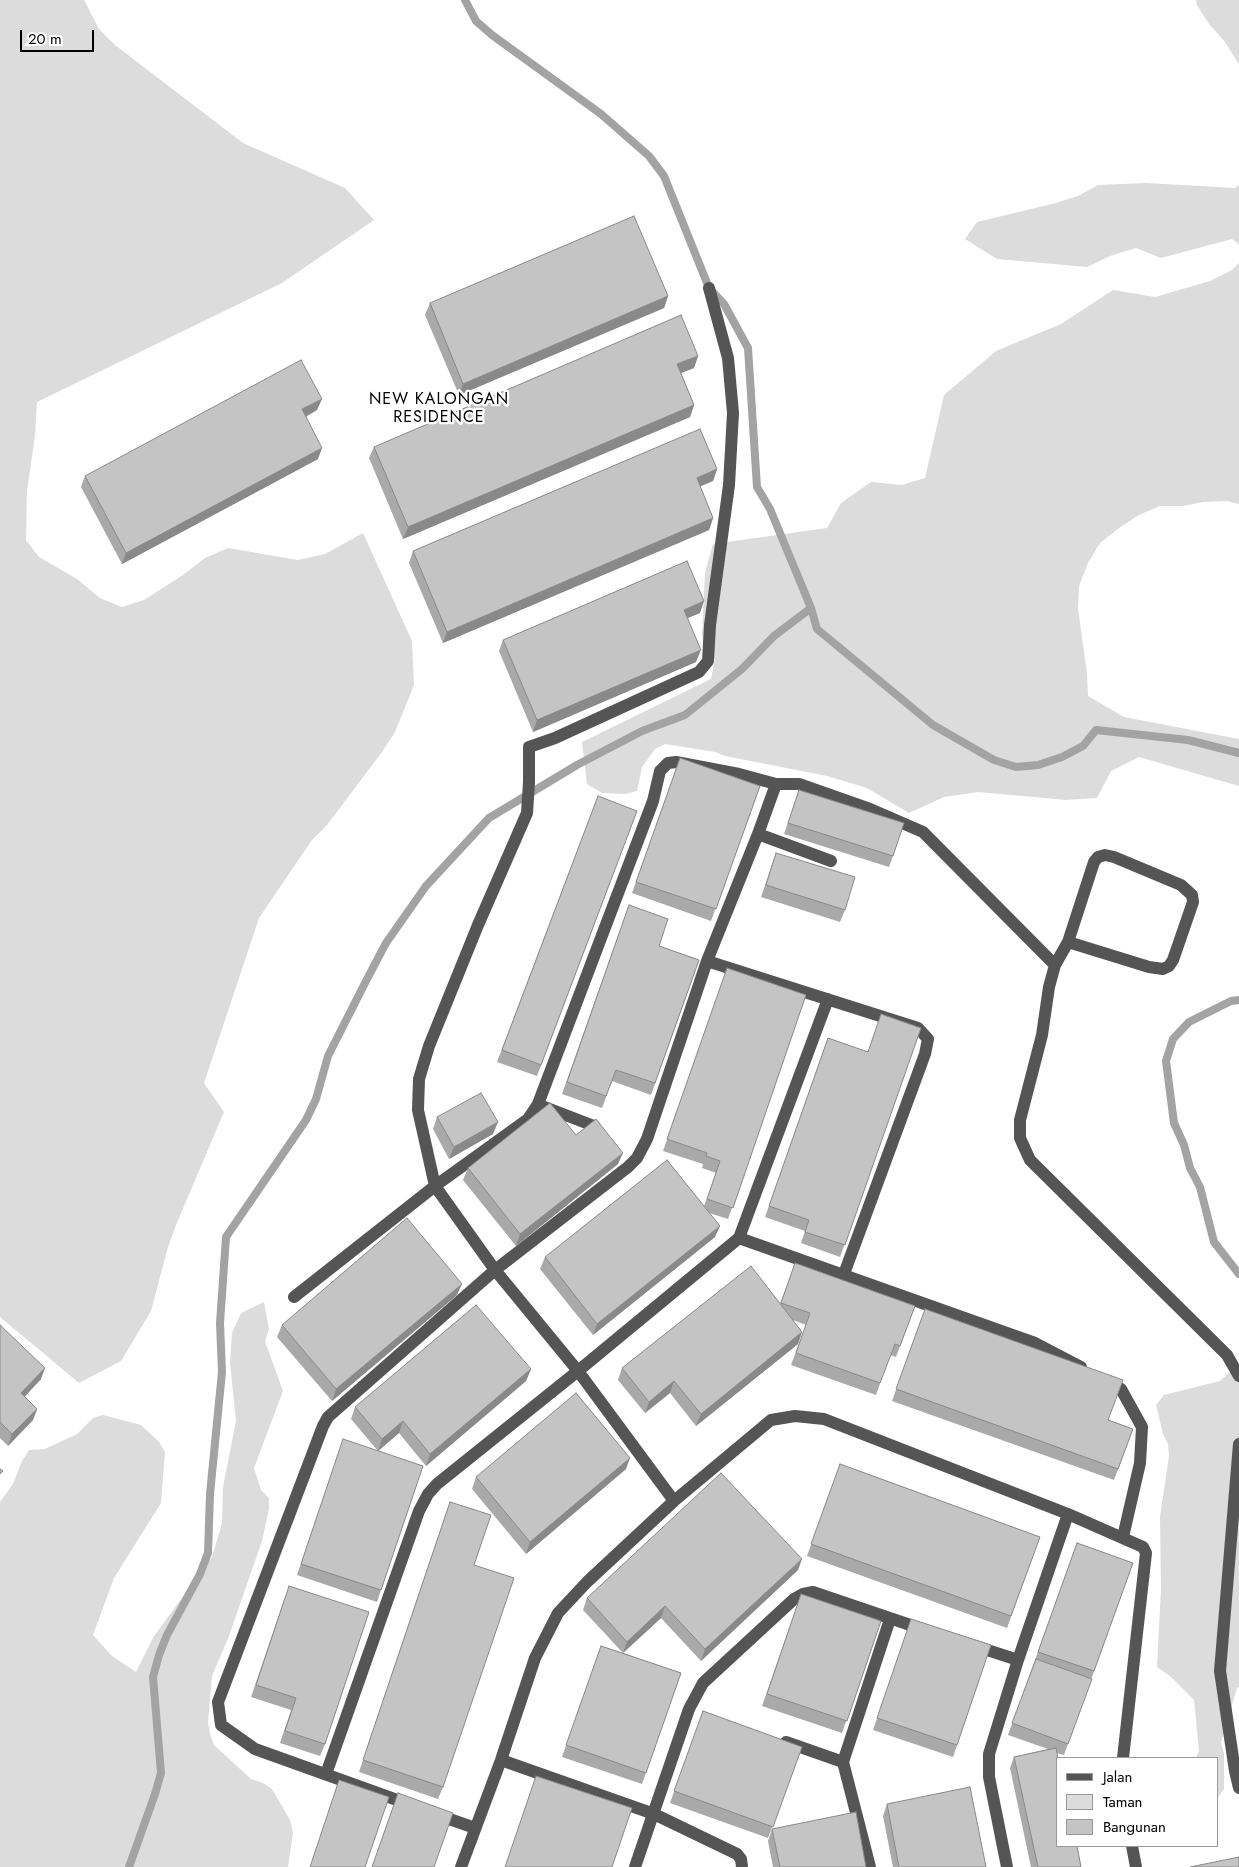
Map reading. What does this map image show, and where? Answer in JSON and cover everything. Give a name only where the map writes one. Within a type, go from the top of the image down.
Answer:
[{"type":"street","points":[[674,1501],[578,1371],[494,1270],[435,1186],[418,1110],[419,1079],[429,1046],[456,977],[527,813],[529,747],[562,735],[699,672],[708,661],[710,625],[729,485],[733,414],[728,358],[709,288]]},
{"type":"street","points":[[294,1297],[435,1186],[528,1119],[538,1104],[653,801],[660,771],[668,762],[739,774],[776,784],[799,784],[870,809],[923,832],[1055,965]]},
{"type":"street","points":[[475,1828],[255,1749],[221,1725],[218,1702],[328,1417],[494,1270],[628,1167],[637,1158],[646,1139],[707,960],[776,784]]},
{"type":"street","points":[[758,834],[831,861]]},
{"type":"street","points":[[1068,942],[1149,967],[1163,969],[1169,966],[1173,960],[1193,902],[1192,896],[1188,889],[1181,885],[1114,857],[1105,855],[1098,857],[1094,862],[1068,942],[1055,965],[1042,1035],[1020,1120],[1020,1138],[1030,1160],[1227,1355],[1239,1376]]},
{"type":"street","points":[[707,960],[918,1028],[928,1039],[925,1054],[844,1274]]},
{"type":"street","points":[[326,1774],[419,1511],[428,1494],[437,1484],[739,1238],[828,999]]},
{"type":"street","points":[[538,1104],[594,1126]]},
{"type":"street","points":[[739,1238],[1035,1343],[1121,1389],[1142,1427],[1140,1463],[1122,1537]]},
{"type":"street","points":[[461,1867],[501,1760],[536,1658],[558,1613],[587,1582],[674,1501],[771,1420],[796,1416],[824,1419],[1068,1514],[1144,1547],[1146,1554],[1123,1757]]},
{"type":"street","points":[[1239,1444],[1237,1490],[1220,1670],[1239,1788]]},
{"type":"street","points":[[1007,1867],[989,1778],[989,1754],[1018,1660],[1068,1514]]},
{"type":"street","points":[[635,1867],[703,1684],[794,1599],[803,1594],[813,1592],[935,1634]]},
{"type":"street","points":[[870,1867],[843,1762],[890,1619]]},
{"type":"street","points":[[963,1642],[1018,1660]]},
{"type":"street","points":[[770,1737],[843,1762]]},
{"type":"street","points":[[501,1760],[654,1814],[737,1854],[741,1859],[742,1867]]},
{"type":"street","points":[[1132,1847],[1136,1867]]},
{"type":"green space","points":[[0,0],[84,0],[99,29],[115,45],[243,143],[345,188],[374,220],[282,283],[37,402],[35,436],[27,491],[26,540],[39,557],[77,579],[100,598],[122,607],[144,600],[183,575],[205,558],[228,548],[298,560],[325,554],[363,533],[412,641],[414,685],[395,732],[327,825],[312,840],[259,918],[204,1083],[224,1112],[176,1225],[168,1247],[151,1311],[121,1361],[79,1383],[0,1317]]},
{"type":"green space","points":[[1196,0],[1239,0],[1239,64],[1225,42],[1209,24],[1197,5]]},
{"type":"green space","points":[[1146,183],[1235,188],[1239,185],[1239,245],[1232,239],[1161,258],[1136,248],[1110,256],[1087,267],[997,259],[965,239],[977,222],[1056,203],[1078,196],[1098,185]]},
{"type":"green space","points":[[1239,263],[1239,504],[1227,501],[1203,502],[1183,506],[1160,506],[1139,515],[1119,528],[1100,543],[1088,563],[1079,586],[1078,609],[1087,673],[1088,696],[1124,717],[1239,739],[1239,786],[1139,757],[1111,771],[1097,798],[1066,800],[978,792],[944,797],[909,813],[867,788],[827,776],[725,756],[715,752],[665,744],[655,749],[642,767],[637,791],[625,794],[602,793],[587,784],[582,742],[711,679],[715,659],[705,650],[702,634],[705,573],[713,544],[827,528],[841,503],[871,482],[902,485],[925,478],[944,395],[996,351],[1061,324],[1113,290],[1155,297],[1210,281],[1232,270]]},
{"type":"green space","points":[[264,1302],[269,1329],[265,1341],[283,1391],[254,1468],[261,1490],[269,1498],[269,1509],[262,1541],[229,1636],[212,1676],[208,1722],[214,1745],[251,1779],[263,1783],[272,1789],[290,1820],[293,1833],[288,1867],[0,1867],[0,1502],[13,1484],[22,1461],[29,1450],[45,1449],[77,1434],[93,1418],[103,1415],[141,1425],[159,1442],[165,1452],[161,1503],[114,1578],[93,1635],[112,1656],[136,1672],[154,1636],[212,1557],[222,1523],[223,1487],[236,1421],[230,1363],[232,1333],[241,1313]]},
{"type":"green space","points":[[1239,1364],[1239,1687],[1237,1688],[1221,1742],[1224,1754],[1224,1789],[1219,1796],[1219,1757],[1196,1757],[1199,1751],[1194,1700],[1170,1676],[1157,1667],[1161,1589],[1160,1517],[1169,1456],[1168,1444],[1163,1434],[1156,1405],[1164,1395],[1220,1381]]},
{"type":"building","points":[[634,216],[668,296],[463,384],[430,303]]},
{"type":"building","points":[[681,315],[698,356],[677,364],[694,405],[408,527],[374,447]]},
{"type":"building","points":[[301,360],[322,399],[302,409],[322,448],[126,553],[85,476]]},
{"type":"building","points":[[700,429],[717,469],[697,478],[713,518],[447,632],[413,551]]},
{"type":"building","points":[[687,561],[704,601],[684,610],[701,650],[537,720],[503,640]]},
{"type":"building","points":[[680,758],[760,786],[716,909],[636,882]]},
{"type":"building","points":[[799,790],[904,823],[893,856],[788,823]]},
{"type":"building","points":[[598,796],[637,811],[541,1065],[502,1050]]},
{"type":"building","points":[[776,853],[855,877],[845,910],[766,885]]},
{"type":"building","points":[[629,905],[668,919],[659,946],[699,960],[655,1083],[616,1070],[606,1096],[567,1082]]},
{"type":"building","points":[[727,968],[806,995],[733,1208],[707,1199],[720,1161],[706,1156],[707,1153],[667,1139]]},
{"type":"building","points":[[881,1014],[921,1028],[845,1245],[805,1232],[809,1220],[769,1206],[828,1038],[868,1052]]},
{"type":"building","points":[[481,1093],[498,1122],[454,1147],[437,1117]]},
{"type":"building","points":[[550,1103],[576,1135],[596,1119],[623,1153],[520,1234],[468,1168]]},
{"type":"building","points":[[667,1160],[720,1226],[597,1324],[545,1257]]},
{"type":"building","points":[[407,1218],[462,1284],[336,1389],[282,1325]]},
{"type":"building","points":[[795,1263],[915,1306],[900,1346],[895,1344],[880,1383],[796,1353],[810,1313],[781,1303]]},
{"type":"building","points":[[751,1266],[802,1332],[701,1414],[674,1381],[649,1402],[622,1368]]},
{"type":"building","points":[[476,1305],[531,1369],[430,1454],[403,1421],[382,1439],[355,1407]]},
{"type":"building","points":[[925,1309],[1123,1380],[1108,1420],[1133,1429],[1118,1469],[896,1389]]},
{"type":"building","points":[[0,1325],[45,1368],[21,1393],[37,1409],[12,1434],[0,1422]]},
{"type":"building","points":[[576,1393],[630,1458],[530,1542],[476,1477]]},
{"type":"building","points":[[343,1439],[423,1466],[381,1590],[301,1564]]},
{"type":"building","points":[[840,1464],[1040,1537],[1011,1616],[811,1544]]},
{"type":"building","points":[[721,1473],[802,1559],[705,1649],[665,1606],[627,1642],[587,1598]]},
{"type":"building","points":[[450,1502],[491,1515],[474,1565],[514,1578],[443,1787],[363,1760]]},
{"type":"building","points":[[1077,1543],[1133,1563],[1094,1671],[1038,1652]]},
{"type":"building","points":[[289,1586],[369,1612],[325,1744],[285,1731],[296,1698],[256,1685]]},
{"type":"building","points":[[801,1594],[881,1621],[847,1721],[767,1694]]},
{"type":"building","points":[[911,1619],[991,1645],[957,1745],[877,1718]]},
{"type":"building","points":[[601,1646],[681,1673],[646,1773],[566,1745]]},
{"type":"building","points":[[1036,1659],[1092,1679],[1068,1744],[1012,1723]]},
{"type":"building","points":[[703,1711],[802,1747],[773,1827],[674,1791]]},
{"type":"building","points":[[1056,1748],[1058,1757],[1056,1757],[1056,1847],[1077,1847],[1081,1867],[1038,1867],[1014,1757]]},
{"type":"building","points":[[536,1776],[632,1808],[612,1867],[505,1867]]},
{"type":"building","points":[[339,1780],[389,1797],[365,1867],[310,1867]]},
{"type":"building","points":[[970,1787],[986,1867],[899,1867],[887,1804]]},
{"type":"building","points":[[398,1793],[453,1813],[434,1867],[372,1867]]},
{"type":"building","points":[[856,1812],[866,1867],[780,1867],[772,1829]]},
{"type":"building","points":[[1239,1857],[1239,1867],[1190,1867]]},
{"type":"waterway","points":[[465,0],[476,21],[492,35],[601,114],[649,156],[664,176],[709,288],[724,304],[748,348],[757,487],[770,509],[811,608],[817,629],[933,725],[994,760],[1016,767],[1038,765],[1062,757],[1083,746],[1096,730],[1188,740],[1239,753]]},
{"type":"waterway","points":[[129,1867],[161,1773],[153,1677],[167,1635],[200,1574],[208,1553],[210,1494],[222,1372],[220,1323],[226,1237],[306,1120],[316,1099],[328,1056],[386,943],[426,886],[489,818],[577,765],[642,731],[685,715],[742,669],[774,636],[811,608]]},
{"type":"waterway","points":[[1239,1000],[1231,1001],[1189,1022],[1173,1039],[1166,1061],[1174,1123],[1184,1145],[1190,1168],[1200,1187],[1214,1242],[1239,1274]]},
{"type":"district","name":"NEW KALONGAN RESIDENCE","points":[[439,409]]}]
